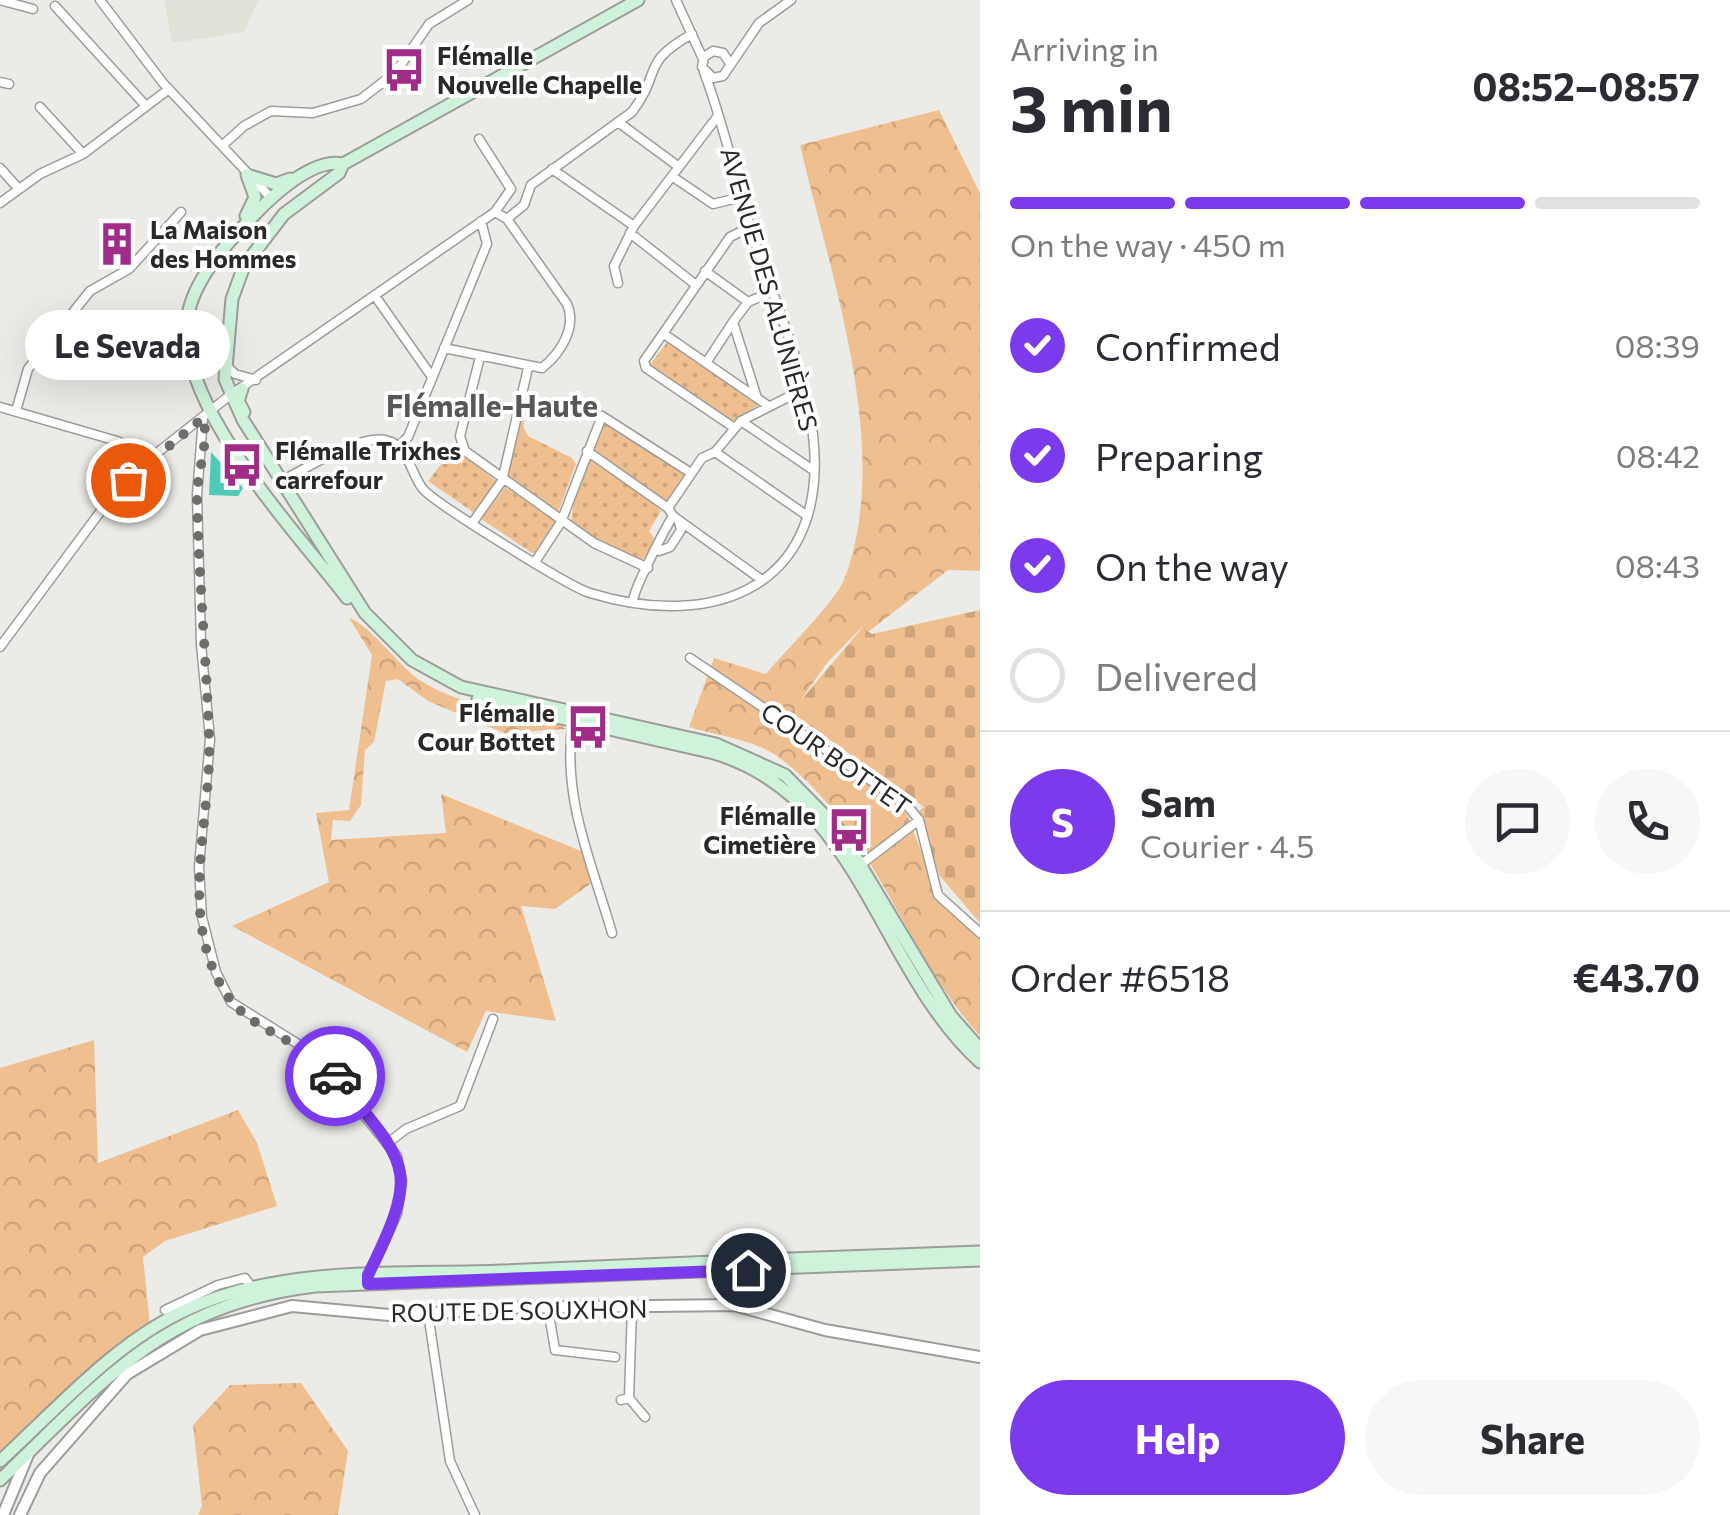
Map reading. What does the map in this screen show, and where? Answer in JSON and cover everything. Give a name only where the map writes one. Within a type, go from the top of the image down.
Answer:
[{"type":"main road","points":[[247,175],[276,184],[316,167],[343,164],[638,0]]},
{"type":"main road","points":[[343,164],[334,176],[294,204],[244,266],[228,319],[226,364],[229,396],[343,579],[382,634],[434,674],[461,687],[714,753],[759,771],[815,816],[857,868],[941,1000],[980,1049]]},
{"type":"main road","points":[[316,167],[271,198],[222,252],[190,305],[187,356],[207,414],[359,614],[408,664],[470,696],[574,716]]},
{"type":"main road","points":[[222,252],[225,240],[254,203],[247,175]]},
{"type":"main road","points":[[271,198],[294,204]]},
{"type":"main road","points":[[266,234],[275,210],[271,198]]},
{"type":"main road","points":[[242,389],[238,401],[343,579]]},
{"type":"main road","points":[[857,868],[944,1023],[980,1062]]},
{"type":"main road","points":[[0,1461],[116,1355],[152,1330],[186,1310],[254,1291],[368,1280],[980,1252]]},
{"type":"main road","points":[[368,1280],[980,1260]]},
{"type":"main road","points":[[0,1480],[140,1348],[254,1291]]},
{"type":"street","points":[[0,0],[33,8]]},
{"type":"street","points":[[100,0],[169,89],[271,198]]},
{"type":"street","points":[[223,146],[244,126],[271,111],[313,112],[362,99],[396,72],[429,24],[468,0]]},
{"type":"street","name":"AVENUE DES ALUNIÈRES","points":[[398,446],[424,491],[588,593],[678,610],[699,607],[736,598],[762,580],[789,550],[806,515],[813,470],[813,436],[703,59],[676,0]]},
{"type":"street","points":[[712,93],[729,62],[759,23],[792,0]]},
{"type":"street","points":[[55,6],[146,106]]},
{"type":"street","points":[[508,218],[524,205],[526,190],[618,122],[644,96],[662,51],[692,34]]},
{"type":"street","points":[[703,59],[718,51],[729,62]]},
{"type":"street","points":[[704,72],[713,78],[723,76]]},
{"type":"street","points":[[0,204],[18,188],[83,154],[169,89]]},
{"type":"street","points":[[40,106],[83,154]]},
{"type":"street","points":[[618,283],[613,271],[632,229],[717,116]]},
{"type":"street","points":[[618,122],[679,168]]},
{"type":"street","points":[[479,139],[511,188],[526,190]]},
{"type":"street","points":[[0,168],[18,188]]},
{"type":"street","points":[[552,169],[632,229],[696,285]]},
{"type":"street","points":[[672,176],[713,204],[742,197]]},
{"type":"street","points":[[0,647],[102,508],[152,457],[229,396],[496,212],[511,188]]},
{"type":"street","points":[[16,411],[28,369],[90,291],[129,269],[182,212]]},
{"type":"street","points":[[444,348],[528,368],[548,364],[570,329],[571,313],[508,218],[496,212]]},
{"type":"street","points":[[284,480],[373,439],[398,446],[408,437],[488,240],[482,222]]},
{"type":"street","points":[[750,228],[730,237],[644,361],[646,368],[813,470]]},
{"type":"street","points":[[705,271],[748,302]]},
{"type":"street","points":[[706,363],[748,302],[771,292]]},
{"type":"street","points":[[375,296],[432,376]]},
{"type":"street","points":[[734,322],[757,398]]},
{"type":"street","points":[[664,334],[767,406]]},
{"type":"street","points":[[480,358],[460,442],[502,481],[561,522],[610,552],[648,568]]},
{"type":"street","points":[[226,364],[235,374],[256,380]]},
{"type":"street","points":[[473,522],[502,481],[528,368]]},
{"type":"street","points":[[659,551],[658,539],[691,473],[706,454],[715,452],[737,424],[802,390]]},
{"type":"street","points":[[0,407],[133,446],[152,457]]},
{"type":"street","points":[[207,414],[197,504],[210,748],[199,878],[209,951],[222,988],[236,1007],[314,1054],[388,1142],[401,1172],[399,1204],[368,1280]]},
{"type":"street","points":[[534,562],[561,522],[602,416],[691,473]]},
{"type":"street","points":[[203,436],[210,430],[221,432]]},
{"type":"street","points":[[589,447],[762,580]]},
{"type":"street","points":[[715,452],[806,515]]},
{"type":"street","points":[[634,601],[634,590],[659,551],[670,547],[681,530],[673,515]]},
{"type":"street","points":[[0,625],[12,632]]},
{"type":"street","name":"COUR BOTTET","points":[[690,658],[903,801],[919,820],[938,895],[980,934]]},
{"type":"street","points":[[574,716],[569,778],[576,828],[612,933]]},
{"type":"street","points":[[857,868],[919,820]]},
{"type":"street","points":[[388,1142],[406,1129],[460,1106],[494,1019]]},
{"type":"street","points":[[165,1310],[227,1281],[244,1278],[254,1291]]},
{"type":"street","name":"ROUTE DE SOUXHON","points":[[20,1515],[40,1473],[108,1390],[159,1352],[200,1330],[292,1306],[395,1316],[548,1308],[734,1305],[825,1330],[980,1357]]},
{"type":"street","points":[[548,1308],[556,1350],[615,1357]]},
{"type":"street","points":[[632,1308],[625,1399],[646,1417]]},
{"type":"street","points":[[428,1314],[450,1461],[475,1515]]},
{"type":"street","points":[[83,1399],[108,1390]]},
{"type":"street","points":[[2,1515],[29,1452]]},
{"type":"shaded area","points":[[164,0],[258,0],[244,32],[172,43]]},
{"type":"shaded area","points":[[211,452],[243,488],[238,496],[209,495]]},
{"type":"green space","points":[[939,110],[980,193],[980,571],[948,570],[868,632],[861,628],[827,663],[783,725],[829,762],[889,796],[906,812],[938,895],[980,933],[980,1036],[929,966],[864,853],[810,785],[768,750],[689,727],[714,658],[766,674],[820,614],[844,580],[858,529],[862,475],[852,362],[800,145]]},
{"type":"green space","points":[[668,341],[757,401],[757,406],[735,420],[727,420],[648,367]]},
{"type":"green space","points":[[521,405],[528,408],[523,426],[528,436],[572,458],[576,464],[558,512],[505,478]]},
{"type":"green space","points":[[608,421],[686,473],[666,504],[596,453],[595,443],[603,422]]},
{"type":"green space","points":[[458,450],[496,481],[476,514],[428,481],[450,453]]},
{"type":"green space","points":[[590,458],[636,486],[661,511],[649,531],[654,538],[651,552],[641,560],[609,548],[571,525],[574,495]]},
{"type":"green space","points":[[505,487],[555,521],[536,552],[481,519]]},
{"type":"green space","points":[[980,610],[980,923],[939,875],[919,811],[924,807],[791,712],[862,628],[872,634]]},
{"type":"green space","points":[[349,618],[433,688],[482,706],[552,720],[566,729],[504,733],[428,701],[398,679],[386,681],[374,742],[365,750],[361,805],[350,821],[333,820],[331,840],[446,833],[441,794],[586,853],[596,880],[555,909],[521,906],[556,1021],[486,1011],[467,1052],[232,926],[329,882],[316,813],[349,810],[372,655]]},
{"type":"green space","points":[[94,1040],[98,1163],[238,1110],[257,1143],[277,1206],[165,1241],[143,1257],[150,1325],[0,1455],[0,1068]]},
{"type":"green space","points":[[301,1383],[348,1451],[338,1515],[198,1515],[202,1506],[193,1425],[230,1385]]},
{"type":"way so far","points":[[128,480],[148,460],[205,420],[197,488],[201,644],[210,748],[199,866],[202,917],[222,988],[236,1007],[310,1050],[335,1076]]},
{"type":"place","name":"Flémalle Nouvelle Chapelle","points":[[404,70]]},
{"type":"place","name":"La Maison des Hommes","points":[[117,244]]},
{"type":"place","name":"Flémalle Trixhes carrefour","points":[[242,465]]},
{"type":"place","name":"Le Sevada","points":[[128,480]]},
{"type":"place","name":"Flémalle Cour Bottet","points":[[588,727]]},
{"type":"place","name":"Flémalle Cimetière","points":[[849,830]]},
{"type":"district","name":"Flémalle-Haute","points":[[492,407]]},
{"type":"route","points":[[335,1076],[394,1150],[400,1165],[395,1221],[368,1275],[368,1284],[748,1270]]}]
